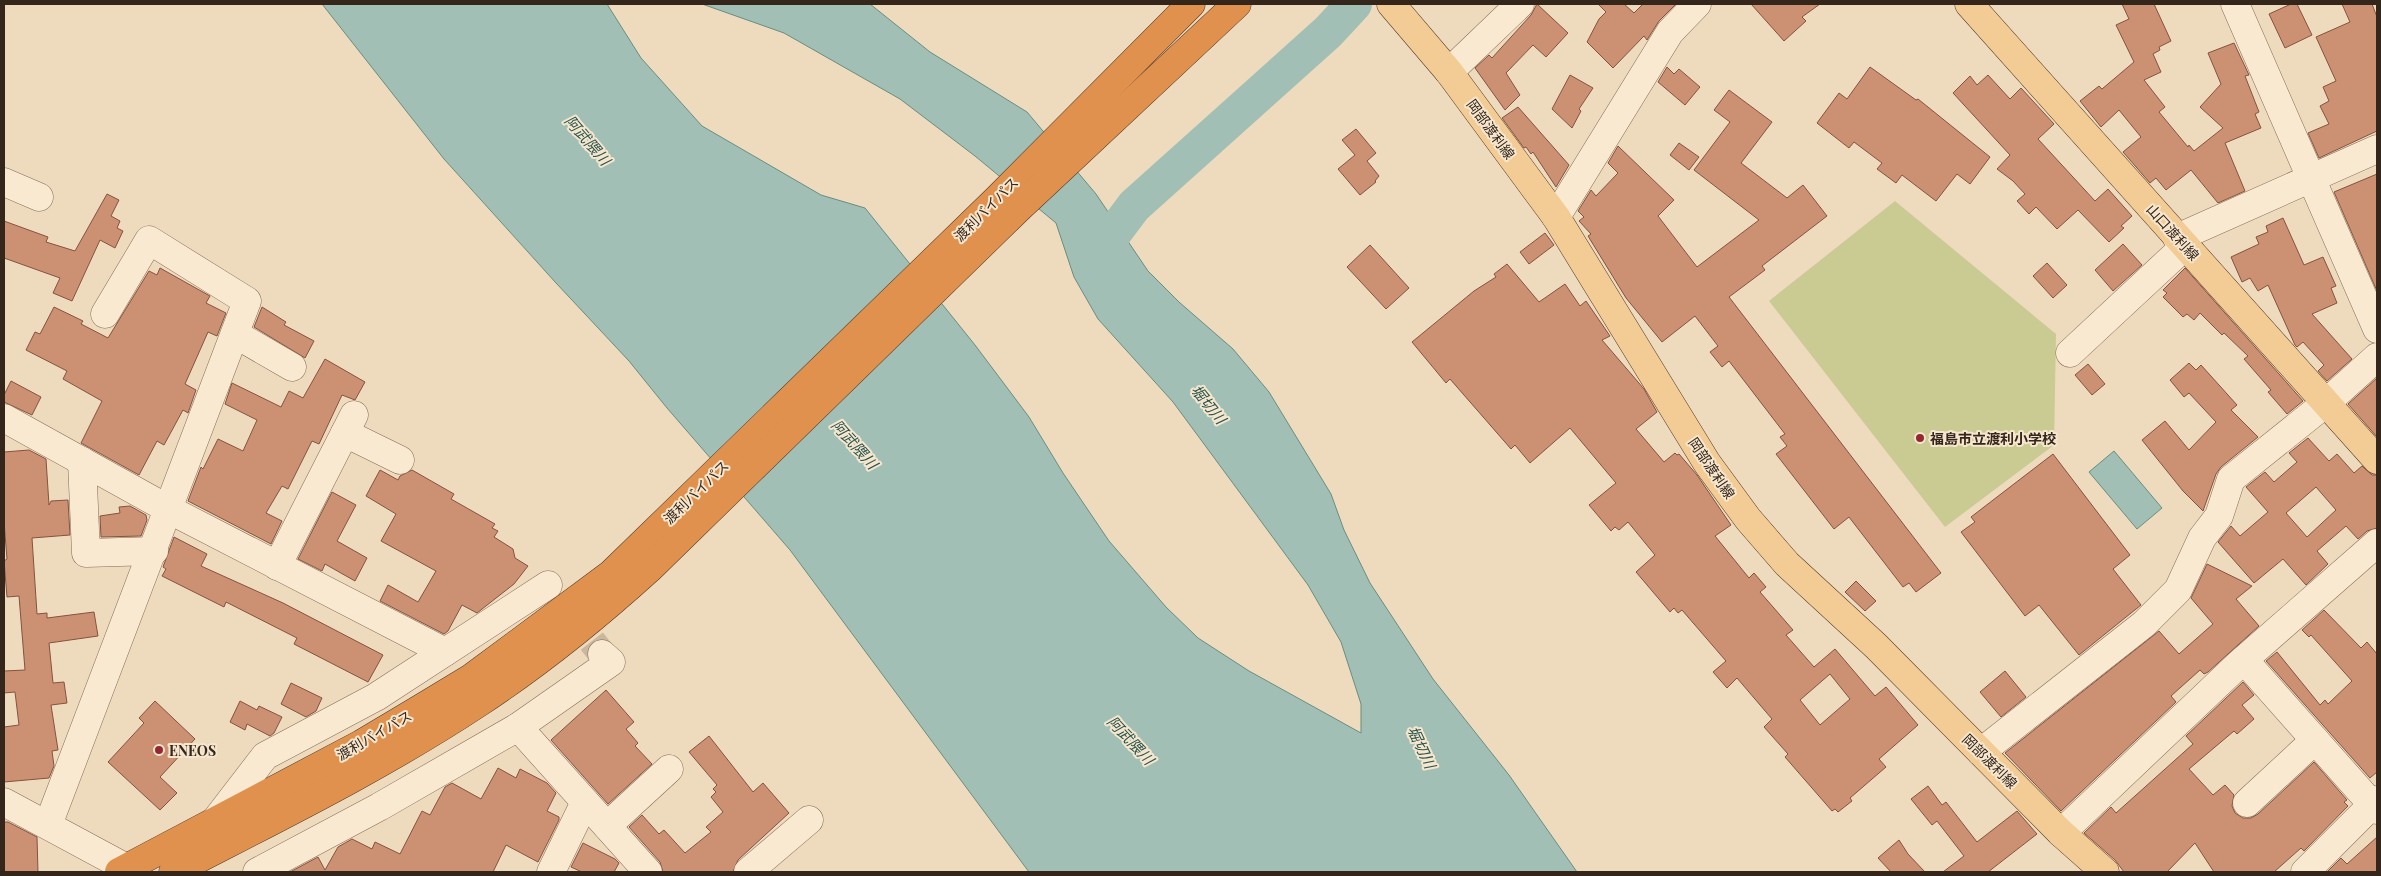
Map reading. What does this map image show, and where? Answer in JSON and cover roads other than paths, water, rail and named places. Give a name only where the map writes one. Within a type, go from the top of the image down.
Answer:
[{"type":"highway","name":"渡利バイパス","points":[[173,872],[362,773],[477,704],[601,613],[641,562],[978,217],[1191,4]]},
{"type":"highway","name":"渡利バイパス","points":[[126,871],[215,821],[361,744],[471,678],[611,574],[641,562],[1237,4]]},
{"type":"main road","name":"岡部渡利線","points":[[1392,4],[1449,72],[1556,217],[1708,463],[1748,519],[1787,564],[1876,646],[2062,833],[2105,872]]},
{"type":"main road","name":"山口渡利線","points":[[1969,4],[2377,460]]},
{"type":"street","points":[[1449,72],[1520,4]]},
{"type":"street","points":[[1556,217],[1670,32],[1696,4]]},
{"type":"street","points":[[2235,4],[2377,329]]},
{"type":"street","points":[[2070,353],[2181,242],[2311,177],[2377,149]]},
{"type":"street","points":[[4,182],[39,197]]},
{"type":"street","points":[[48,825],[170,510],[247,301],[149,240],[104,314]]},
{"type":"street","points":[[235,334],[292,367]]},
{"type":"street","points":[[1981,752],[2144,624],[2178,590],[2202,538],[2219,516],[2231,479],[2326,403],[2377,356]]},
{"type":"street","points":[[4,418],[170,510],[445,652]]},
{"type":"street","points":[[277,566],[349,424],[400,460]]},
{"type":"street","points":[[82,461],[86,553],[154,551]]},
{"type":"street","points":[[2062,833],[2244,660],[2377,543]]},
{"type":"street","points":[[215,821],[265,756],[376,696],[548,585]]},
{"type":"street","points":[[257,872],[379,806],[518,727],[611,662],[602,654]]},
{"type":"street","points":[[2244,660],[2376,805],[2305,872]]},
{"type":"street","points":[[518,727],[648,872]]},
{"type":"street","points":[[2247,804],[2315,740]]},
{"type":"street","points":[[607,826],[669,769]]},
{"type":"street","points":[[4,802],[48,825],[126,871]]},
{"type":"street","points":[[551,872],[585,802]]},
{"type":"street","points":[[748,872],[809,820]]},
{"type":"water","name":"阿武隈川","points":[[322,4],[607,4],[641,58],[702,126],[821,195],[865,208],[975,345],[1029,417],[1063,473],[1109,541],[1166,607],[1198,638],[1249,671],[1361,733],[1361,704],[1341,642],[1308,585],[1173,402],[1098,319],[1074,277],[1056,223],[975,156],[900,99],[784,33],[702,4],[870,4],[930,52],[1027,112],[1096,194],[1148,271],[1179,302],[1233,349],[1269,392],[1331,494],[1344,530],[1370,583],[1433,679],[1509,775],[1577,872],[1029,872],[790,550],[667,408],[629,361],[444,159]]},
{"type":"water","points":[[2114,451],[2162,508],[2137,529],[2089,472]]},
{"type":"waterway","name":"堀切川","points":[[1113,269],[1104,246],[1134,206],[1328,32],[1354,4]]},
{"type":"tunnel","points":[[566,608],[602,654]]},
{"type":"place","name":"福島市立渡利小学校","points":[[1920,438]]},
{"type":"place","name":"ENEOS","points":[[159,750]]}]
